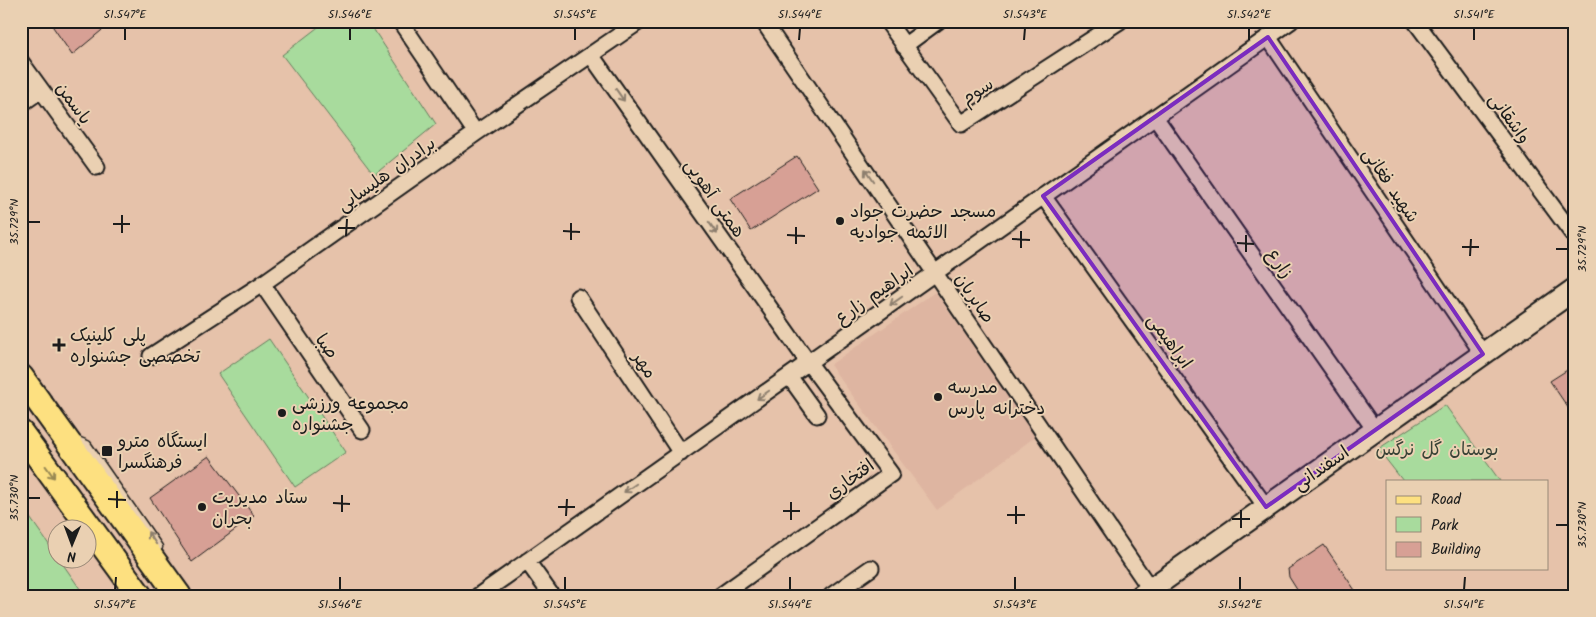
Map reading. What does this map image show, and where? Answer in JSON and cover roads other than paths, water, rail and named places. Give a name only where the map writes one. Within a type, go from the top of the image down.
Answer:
[{"type":"main road","name":"اسفندانی","points":[[1149,594],[1266,507],[1575,289]]},
{"type":"main road","points":[[21,377],[65,439],[179,590]]},
{"type":"main road","points":[[21,432],[140,596]]},
{"type":"street","points":[[400,21],[476,133]]},
{"type":"street","name":"برادران هلیسایی","points":[[151,356],[262,284],[476,133],[640,21]]},
{"type":"street","name":"صابریان","points":[[764,21],[936,273],[1149,594]]},
{"type":"street","name":"سوم","points":[[887,21],[961,124],[1120,21]]},
{"type":"street","points":[[904,46],[938,21]]},
{"type":"street","name":"ابراهیم زارع","points":[[478,596],[1291,21]]},
{"type":"street","name":"واشقانی","points":[[1415,21],[1575,237]]},
{"type":"street","name":"شهید فغانی","points":[[1268,37],[1482,354]]},
{"type":"street","name":"همتی آهویی","points":[[592,55],[808,362]]},
{"type":"street","name":"یاسمن","points":[[21,62],[97,166]]},
{"type":"street","points":[[21,104],[42,90]]},
{"type":"street","name":"زارع","points":[[1155,117],[1375,430]]},
{"type":"street","name":"ابراهیمی","points":[[1043,196],[1266,507]]},
{"type":"street","name":"صبا","points":[[262,284],[362,430]]},
{"type":"street","name":"مهر","points":[[578,297],[681,453]]},
{"type":"street","name":"افتخاری","points":[[720,596],[891,474],[808,362]]},
{"type":"street","points":[[789,376],[816,415]]},
{"type":"street","points":[[527,561],[552,596]]},
{"type":"street","points":[[831,596],[871,568]]},
{"type":"lane","points":[[65,439],[76,440],[87,445],[163,554]]},
{"type":"place","name":"مسجد حضرت جواد الائمه جوادیه","points":[[840,221]]},
{"type":"place","name":"پلی کلینیک تخصصی جشنواره","points":[[59,345]]},
{"type":"place","name":"مدرسه دخترانه پارس","points":[[938,397]]},
{"type":"place","name":"مجموعه ورزشی جشنواره","points":[[282,413]]},
{"type":"place","name":"ایستگاه مترو فرهنگسرا","points":[[107,451]]},
{"type":"place","name":"ستاد مدیریت بحران","points":[[202,507]]},
{"type":"park label","name":"بوستان گل نرگس","points":[[1437,449]]}]
